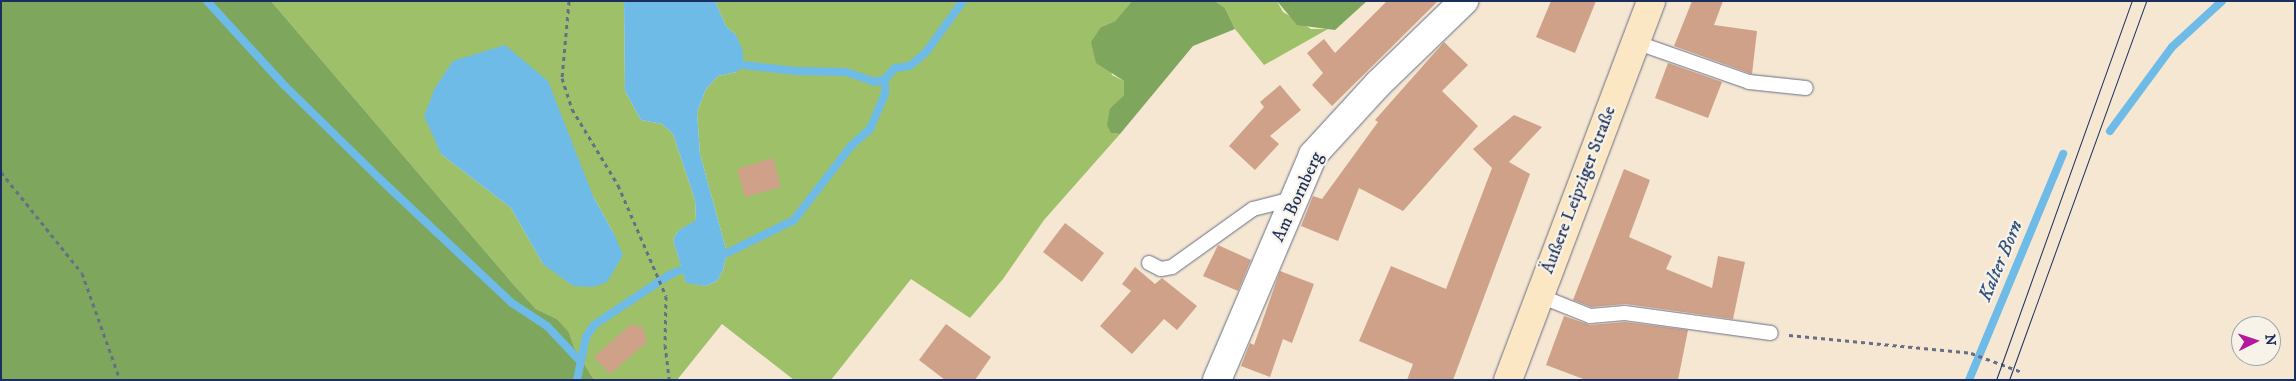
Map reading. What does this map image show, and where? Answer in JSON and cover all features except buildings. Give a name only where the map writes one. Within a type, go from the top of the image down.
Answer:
[{"type":"street","name":"Am Bornberg","points":[[1217,380],[1313,156],[1378,84],[1464,1]]},
{"type":"street","name":"Äußere Leipziger Straße","points":[[1508,380],[1651,1]]},
{"type":"lane","points":[[1636,42],[1749,82],[1806,88]]},
{"type":"lane","points":[[1149,263],[1161,269],[1172,267],[1253,209],[1296,197]]},
{"type":"lane","points":[[1540,296],[1590,316],[1625,313],[1771,333]]},
{"type":"path","points":[[569,1],[562,78],[572,109],[618,185],[666,296],[665,345],[669,380]]},
{"type":"path","points":[[1,172],[82,273],[120,380]]},
{"type":"path","points":[[1771,333],[1971,353],[2022,372]]},
{"type":"green space","points":[[1,1],[271,1],[514,285],[536,309],[557,319],[569,332],[574,347],[594,380],[1,380]]},
{"type":"green space","points":[[271,1],[624,1],[625,91],[641,120],[662,124],[673,134],[695,200],[696,221],[678,231],[673,240],[686,282],[706,286],[717,281],[723,270],[727,253],[700,154],[697,112],[706,89],[718,76],[737,72],[736,35],[726,26],[715,1],[1132,1],[1115,21],[1101,27],[1112,75],[1124,81],[1124,95],[1110,108],[1111,133],[1120,134],[1044,220],[1003,279],[970,318],[911,279],[831,380],[794,380],[722,324],[677,380],[594,380],[574,347],[569,332],[557,319],[536,309]],"holes":[[[441,154],[593,196],[614,234],[543,264],[511,208]]]},
{"type":"green space","points":[[1132,1],[1215,1],[1225,8],[1235,29],[1193,46],[1120,134],[1111,133],[1107,125],[1110,108],[1124,95],[1124,81],[1096,63],[1091,42],[1101,27],[1115,21]]},
{"type":"green space","points":[[1215,1],[1277,1],[1283,12],[1311,29],[1328,29],[1264,65],[1235,29],[1225,8]]},
{"type":"green space","points":[[1277,1],[1367,1],[1335,30],[1297,25]]},
{"type":"water","points":[[624,1],[715,1],[726,26],[736,35],[743,51],[743,65],[737,72],[718,76],[706,89],[697,112],[700,154],[727,253],[723,270],[717,281],[706,286],[686,283],[673,240],[678,231],[696,220],[695,200],[673,134],[662,124],[641,120],[625,91]]},
{"type":"water","points":[[505,45],[548,81],[593,196],[614,234],[623,255],[607,282],[593,287],[573,286],[543,264],[511,208],[441,154],[424,116],[435,88],[453,61]]},
{"type":"waterway","points":[[207,1],[285,86],[382,181],[512,303],[547,326],[579,360]]},
{"type":"waterway","points":[[727,253],[794,220],[851,146],[870,129],[885,94],[885,79],[895,68],[910,66],[926,52],[963,1]]},
{"type":"waterway","name":"Kalter Born","points":[[2110,131],[2172,47],[2222,1]]},
{"type":"waterway","points":[[743,65],[796,71],[846,72],[875,82],[885,79]]},
{"type":"waterway","name":"Kalter Born","points":[[1969,380],[2063,154]]},
{"type":"waterway","points":[[577,380],[586,337],[594,325],[669,275],[681,270]]},
{"type":"tram line","points":[[1996,380],[2132,1]]},
{"type":"tram line","points":[[2009,380],[2146,1]]}]
